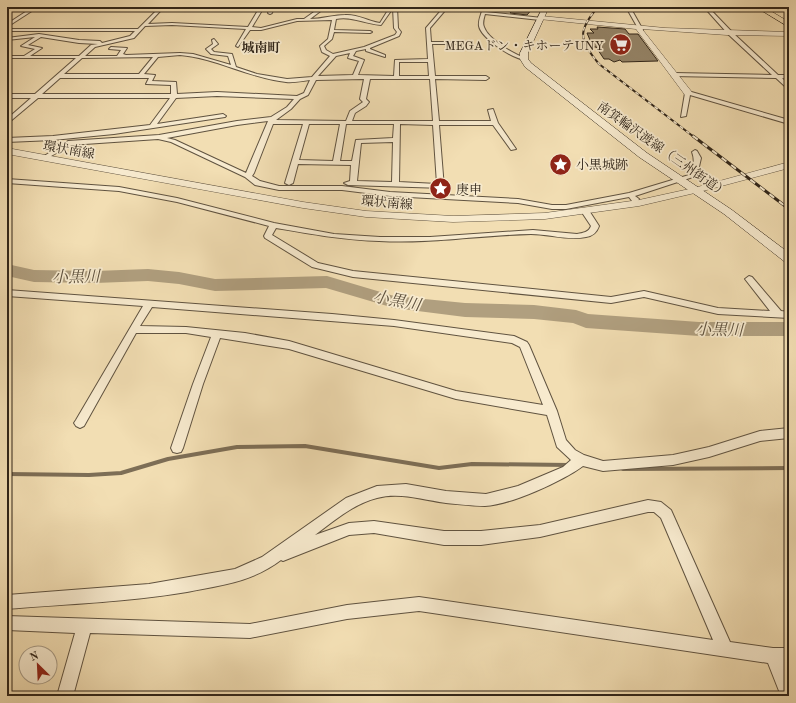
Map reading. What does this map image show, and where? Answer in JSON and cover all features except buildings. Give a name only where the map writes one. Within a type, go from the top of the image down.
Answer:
[{"type":"highway","points":[[759,7],[789,25]]},
{"type":"main road","points":[[524,59],[524,53],[546,7]]},
{"type":"main road","name":"南箕輪沢渡線（三州街道）","points":[[524,59],[532,69],[643,155],[728,212],[789,259]]},
{"type":"street","points":[[7,26],[36,7]]},
{"type":"street","points":[[7,122],[96,44],[129,39],[162,7]]},
{"type":"street","points":[[238,46],[262,7]]},
{"type":"street","points":[[270,13],[272,7]]},
{"type":"street","points":[[305,20],[324,7]]},
{"type":"street","points":[[144,25],[172,24],[261,29],[297,20],[324,20],[345,16],[355,16],[372,23],[381,24],[393,7]]},
{"type":"street","points":[[247,176],[251,173],[272,120],[289,108],[298,98],[306,94],[314,78],[333,56],[368,47],[396,36],[399,32],[396,28],[396,16],[393,7]]},
{"type":"street","points":[[258,183],[353,183],[441,186],[428,28],[446,7]]},
{"type":"street","points":[[485,7],[481,24],[485,32],[508,52],[518,58],[524,59]]},
{"type":"street","points":[[628,7],[640,28],[688,93],[789,122]]},
{"type":"street","points":[[706,7],[731,34],[789,88]]},
{"type":"street","points":[[484,13],[508,13],[540,18],[640,28],[731,34],[789,34]]},
{"type":"street","points":[[333,56],[324,51],[322,46],[330,39],[334,19]]},
{"type":"street","points":[[7,30],[140,30]]},
{"type":"street","points":[[15,37],[28,30]]},
{"type":"street","points":[[332,31],[370,32]]},
{"type":"street","points":[[7,39],[15,37],[41,36],[92,43],[116,41]]},
{"type":"street","points":[[24,57],[40,48],[23,46],[41,36]]},
{"type":"street","points":[[214,40],[216,44],[208,49],[213,53],[230,55],[234,67]]},
{"type":"street","points":[[429,43],[462,43]]},
{"type":"street","points":[[368,47],[368,50],[384,56]]},
{"type":"street","points":[[111,48],[125,49],[119,55],[121,56],[193,55],[256,75],[287,81],[314,78],[355,77],[486,78]]},
{"type":"street","points":[[354,51],[350,57],[362,60],[355,77]]},
{"type":"street","points":[[7,57],[120,57],[148,55]]},
{"type":"street","points":[[140,76],[157,55]]},
{"type":"street","points":[[396,78],[397,61],[430,60]]},
{"type":"street","points":[[674,75],[789,77]]},
{"type":"street","points":[[59,76],[153,76],[148,83],[174,83],[174,96],[152,127]]},
{"type":"street","points":[[353,183],[355,163],[346,122],[352,112],[364,105],[366,102],[363,98],[367,78]]},
{"type":"street","points":[[683,116],[688,93]]},
{"type":"street","points":[[7,96],[174,96],[217,94],[298,98]]},
{"type":"street","points":[[491,110],[495,123],[513,149]]},
{"type":"street","points":[[7,140],[53,138],[152,127],[223,116]]},
{"type":"street","points":[[7,144],[68,143],[158,137],[237,123],[272,120],[307,122],[495,123]]},
{"type":"street","points":[[289,183],[307,122]]},
{"type":"street","points":[[395,184],[397,122]]},
{"type":"street","points":[[158,137],[173,141],[247,176],[258,183],[279,188],[342,188],[390,194],[518,201],[552,207],[566,207],[630,195],[681,180],[691,176],[696,171],[698,158],[695,152]]},
{"type":"street","points":[[349,141],[397,140]]},
{"type":"street","points":[[336,163],[349,141]]},
{"type":"street","points":[[44,158],[68,143]]},
{"type":"street","name":"環状南線","points":[[7,152],[303,205],[366,214],[453,219],[545,216],[640,203],[788,166]]},
{"type":"street","points":[[295,162],[355,163]]},
{"type":"street","points":[[7,181],[119,189],[177,200],[274,225],[334,236],[380,239],[430,239],[533,232],[577,236],[586,235],[593,231],[595,226],[585,211]]},
{"type":"street","points":[[630,195],[640,203]]},
{"type":"street","points":[[274,225],[268,236],[315,265],[353,274],[610,300],[644,294],[718,311],[784,315]]},
{"type":"street","points":[[749,279],[784,315]]},
{"type":"street","points":[[7,293],[386,322],[514,340],[524,345],[551,411],[561,443],[571,454],[581,460],[603,466],[673,460],[709,452],[760,436],[789,433]]},
{"type":"street","points":[[80,422],[149,304]]},
{"type":"street","points":[[133,329],[186,330],[245,337],[289,345],[456,395],[551,411]]},
{"type":"street","points":[[177,448],[198,384],[217,334]]},
{"type":"street","points":[[271,559],[350,502],[377,492],[406,490],[446,497],[486,500],[519,492],[567,471],[581,460]]},
{"type":"street","points":[[7,602],[149,591],[236,576],[271,559],[349,529],[374,527],[444,538],[481,538],[540,531],[648,506],[657,506],[666,514],[700,597],[725,649]]},
{"type":"street","points":[[7,623],[250,631],[347,612],[419,604],[773,656],[789,656]]},
{"type":"street","points":[[65,696],[84,626]]},
{"type":"street","points":[[773,656],[789,695]]},
{"type":"waterway","name":"小黒川","points":[[7,270],[34,276],[95,277],[148,275],[179,278],[215,285],[327,282],[394,302],[465,310],[534,312],[576,317],[586,321],[699,329],[789,329]]},
{"type":"waterway","points":[[7,474],[89,475],[121,473],[168,459],[237,447],[305,446],[439,468],[472,464],[569,465]]},
{"type":"waterway","points":[[623,469],[789,468]]},
{"type":"railway","points":[[598,7],[586,23],[583,36],[584,42],[592,56],[599,64],[694,137]]},
{"type":"railway","points":[[693,136],[789,209]]},
{"type":"place","name":"MEGAドン・キホーテUNY","points":[[620,45]]},
{"type":"place","name":"小黒城跡","points":[[560,164]]},
{"type":"place","name":"庚申","points":[[441,189]]},
{"type":"district","name":"城南町","points":[[261,47]]}]
